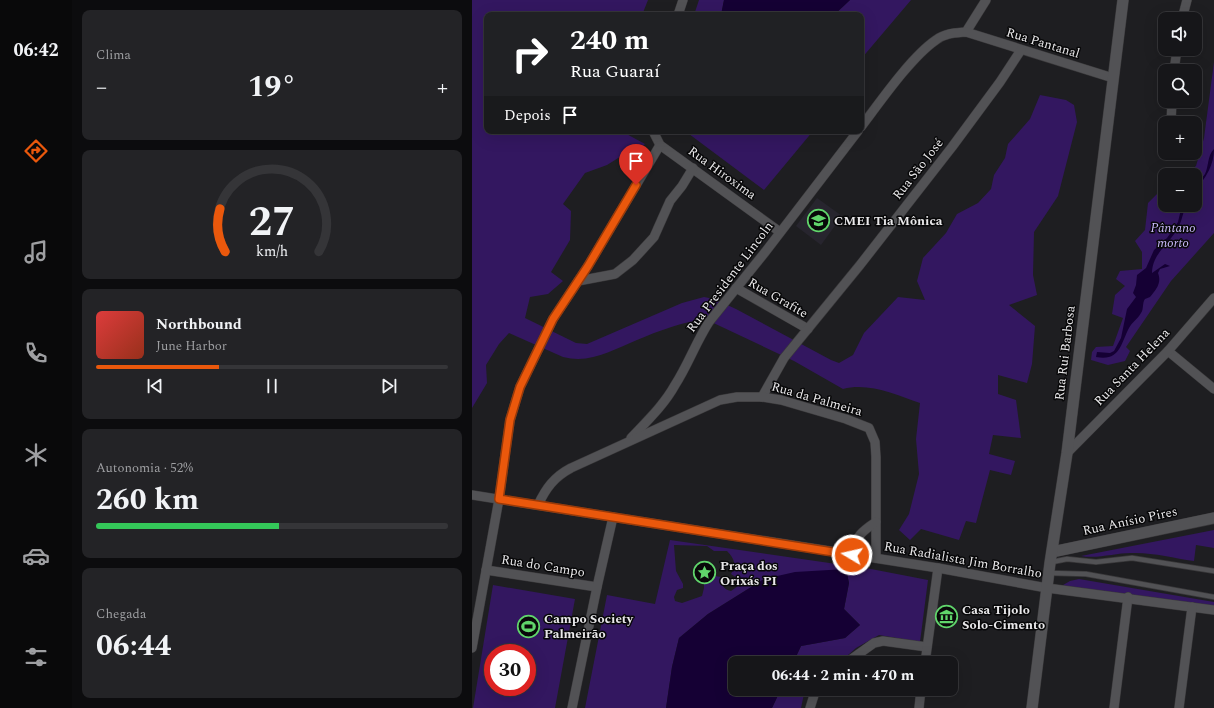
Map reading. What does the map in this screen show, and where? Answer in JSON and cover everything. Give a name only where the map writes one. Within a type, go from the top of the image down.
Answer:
[{"type":"street","points":[[679,12],[683,0]]},
{"type":"street","points":[[864,123],[910,65],[926,48],[945,35],[966,32],[986,0]]},
{"type":"street","name":"Rua Rui Barbosa","points":[[1032,708],[1050,563],[1067,452],[1123,0]]},
{"type":"street","points":[[1184,12],[1187,0]]},
{"type":"street","name":"Rua Pantanal","points":[[966,32],[1113,78]]},
{"type":"street","name":"Rua São José","points":[[762,397],[784,358],[860,265],[952,147],[1000,82],[1021,50]]},
{"type":"street","name":"Rua Hiroxima","points":[[654,134],[660,145],[694,168],[780,232]]},
{"type":"street","name":"Rua Presidente Lincoln","points":[[628,441],[654,413],[675,386],[701,334],[709,322],[856,134]]},
{"type":"street","points":[[472,648],[499,499],[510,420],[520,387],[538,347],[553,319],[578,282],[660,145]]},
{"type":"street","points":[[578,282],[615,274],[633,260],[654,237],[670,201],[694,168]]},
{"type":"street","name":"Rua Grafite","points":[[736,288],[808,329]]},
{"type":"street","name":"Rua Santa Helena","points":[[1067,452],[1168,351],[1214,298]]},
{"type":"street","points":[[1168,351],[1214,389]]},
{"type":"street","name":"Rua da Palmeira","points":[[538,505],[546,488],[558,475],[628,441],[720,400],[737,397],[762,397],[781,400],[846,419],[869,428],[875,442],[876,457],[876,558]]},
{"type":"street","name":"Rua Radialista Jim Borralho","points":[[472,495],[938,568],[1047,588],[1128,597],[1214,610]]},
{"type":"street","points":[[572,708],[613,517]]},
{"type":"street","name":"Rua Anísio Pires","points":[[1050,563],[1071,548],[1214,518]]},
{"type":"street","points":[[852,555],[854,543],[858,536],[876,522]]},
{"type":"street","points":[[926,656],[938,568]]},
{"type":"street","name":"Rua do Campo","points":[[486,570],[597,587]]},
{"type":"street","points":[[1114,708],[1128,597]]},
{"type":"street","points":[[1179,708],[1192,607]]},
{"type":"street","points":[[856,656],[874,643],[883,641],[927,647]]},
{"type":"street","points":[[810,708],[814,696]]},
{"type":"street","points":[[919,708],[920,696]]},
{"type":"lane","points":[[1067,559],[1071,548]]},
{"type":"lane","points":[[1050,563],[1067,559],[1096,562],[1132,558],[1214,571]]},
{"type":"lane","points":[[1050,563],[1086,574],[1214,597]]},
{"type":"shaded area","points":[[724,0],[850,0],[837,12],[722,12]]},
{"type":"shaded area","points":[[1214,149],[1211,166],[1202,182],[1202,177],[1205,174]]},
{"type":"shaded area","name":"CMEI Tia Mônica","points":[[817,198],[842,216],[821,245],[796,226]]},
{"type":"shaded area","points":[[1180,212],[1184,212],[1176,232],[1155,260],[1152,273],[1165,264],[1170,266],[1160,269],[1158,273],[1158,286],[1150,297],[1145,299],[1142,311],[1130,326],[1115,354],[1104,358],[1096,357],[1097,352],[1110,353],[1114,351],[1121,338],[1127,309],[1136,297],[1133,293],[1137,275],[1146,268],[1154,250],[1167,238],[1178,222]]},
{"type":"shaded area","points":[[846,569],[849,583],[844,609],[860,625],[845,638],[801,646],[796,656],[728,656],[728,696],[778,696],[772,708],[666,708],[672,667],[679,638],[708,614],[764,579],[795,572]]},
{"type":"green space","points":[[472,0],[648,0],[643,12],[484,12],[484,134],[627,134],[645,144],[637,152],[623,155],[607,165],[585,173],[563,204],[571,211],[570,240],[551,272],[563,281],[548,294],[530,297],[525,318],[576,343],[587,344],[682,303],[704,297],[714,299],[736,309],[839,363],[853,355],[864,333],[898,297],[925,300],[917,281],[923,258],[946,233],[957,214],[978,203],[991,189],[994,175],[1005,158],[1008,144],[1030,119],[1040,95],[1066,100],[1074,105],[1077,122],[1058,196],[1034,232],[1033,275],[1037,295],[1009,305],[1035,326],[1032,364],[1027,383],[998,375],[998,394],[1016,400],[1021,438],[993,435],[989,454],[1015,461],[1011,475],[990,470],[976,523],[966,521],[959,540],[921,529],[910,540],[899,530],[909,514],[919,474],[916,439],[920,403],[872,388],[853,387],[843,389],[794,361],[705,319],[671,327],[610,352],[583,359],[563,357],[509,333],[499,344],[486,365],[487,383],[472,408]]},
{"type":"green space","points":[[699,0],[724,0],[722,12],[695,12]]},
{"type":"green space","points":[[850,0],[911,0],[864,55],[864,12],[837,12]]},
{"type":"green space","name":"Pântano morto","points":[[1214,62],[1214,233],[1171,281],[1126,347],[1130,351],[1125,361],[1108,365],[1091,360],[1092,352],[1096,347],[1113,346],[1123,318],[1112,314],[1115,295],[1125,286],[1116,279],[1120,271],[1142,269],[1142,252],[1135,241],[1145,230],[1148,203],[1158,193],[1158,212],[1202,212],[1202,168],[1193,168],[1196,166],[1198,160],[1202,160],[1202,145]]},
{"type":"green space","points":[[689,134],[811,134],[764,190]]},
{"type":"green space","points":[[1214,530],[1214,548],[1196,545],[1194,561],[1155,554],[1139,553],[1125,553],[1094,557],[1081,556]]},
{"type":"green space","points":[[670,540],[871,569],[928,580],[920,642],[879,635],[856,648],[847,656],[796,656],[801,646],[845,638],[860,625],[844,609],[849,583],[846,569],[764,579],[708,614],[679,638],[672,667],[666,708],[585,708],[607,595],[655,604]],"holes":[[[674,545],[707,546],[714,551],[727,551],[733,559],[734,568],[731,574],[737,578],[738,586],[731,591],[728,590],[723,587],[721,577],[715,576],[707,582],[704,582],[702,596],[682,603],[675,601],[674,597],[677,590],[683,588],[683,584],[676,571]]]},
{"type":"green space","points":[[1079,579],[1214,602],[1214,609],[1058,588],[1070,581]]},
{"type":"green space","name":"Campo Society Palmeirão","points":[[493,585],[575,599],[555,708],[473,708]]},
{"type":"green space","points":[[778,696],[804,696],[801,708],[772,708]]},
{"type":"place","name":"CMEI Tia Mônica","points":[[819,221]]},
{"type":"place","name":"Praça dos Orixás PI","points":[[704,573]]},
{"type":"place","name":"Casa Tijolo Solo-Cimento","points":[[946,617]]},
{"type":"place","name":"Campo Society Palmeirão","points":[[528,626]]},
{"type":"route","points":[[636,185],[588,266],[553,319],[538,347],[520,387],[510,420],[499,499],[852,555]]}]
